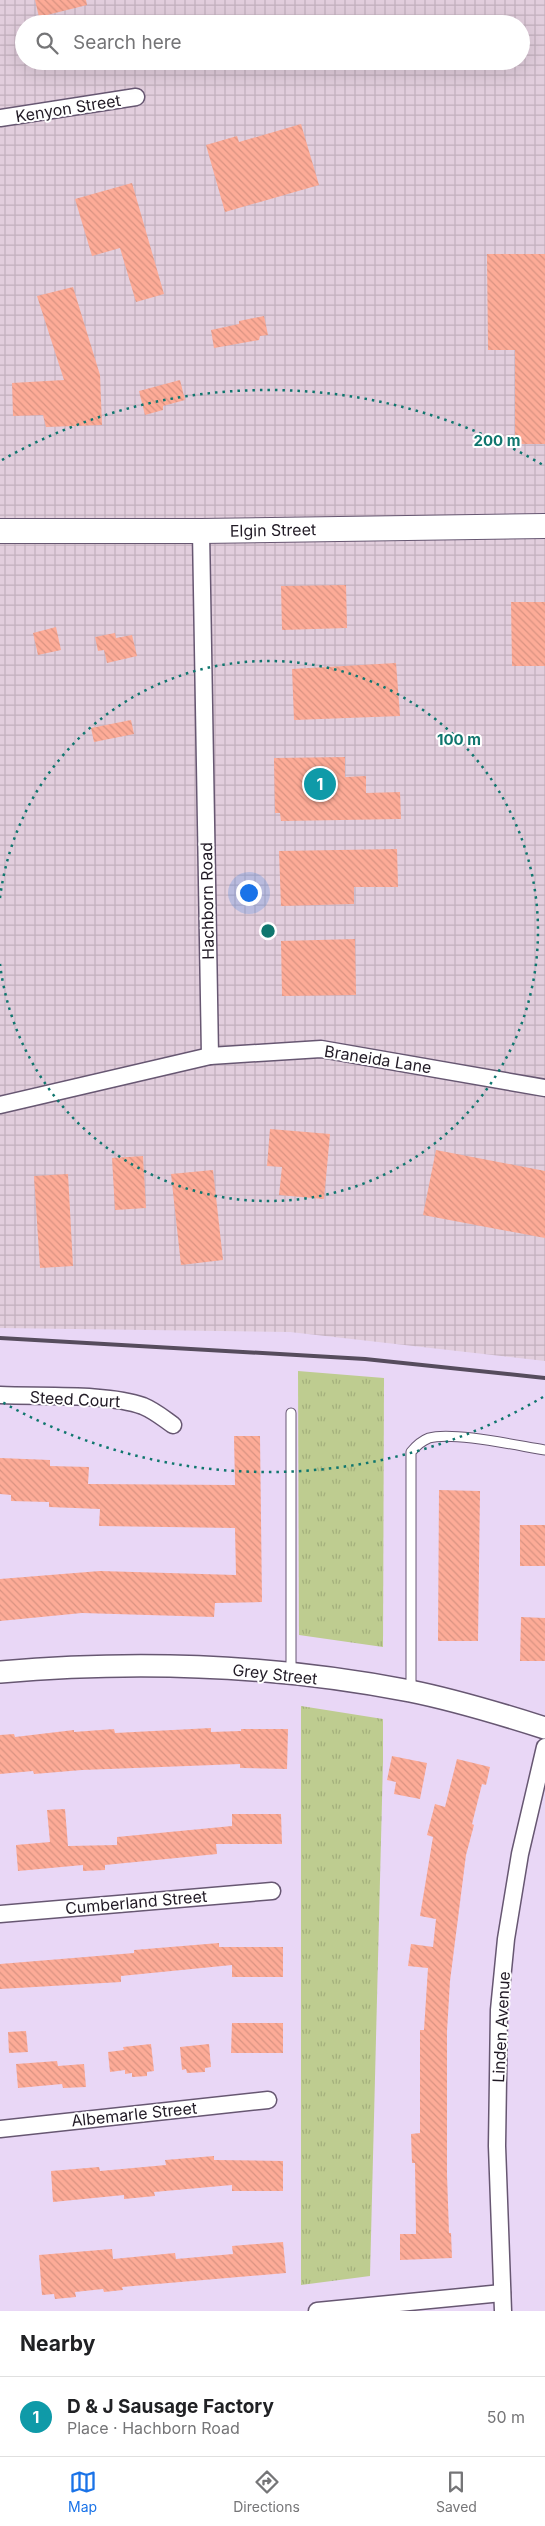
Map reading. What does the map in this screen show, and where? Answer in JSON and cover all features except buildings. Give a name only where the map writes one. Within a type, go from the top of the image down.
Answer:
[{"type":"main road","name":"Elgin Street","points":[[0,531],[200,531],[545,526]]},
{"type":"street","name":"Kenyon Street","points":[[0,118],[136,97]]},
{"type":"street","name":"Hachborn Road","points":[[200,531],[210,1056]]},
{"type":"street","name":"Braneida Lane","points":[[210,1056],[321,1049],[545,1088]]},
{"type":"street","points":[[0,1105],[210,1056]]},
{"type":"street","name":"Steed Court","points":[[0,1395],[117,1399],[143,1406],[159,1414],[173,1426]]},
{"type":"street","name":"Grey Street","points":[[0,1672],[97,1666],[161,1666],[291,1674],[411,1691],[545,1728]]},
{"type":"street","name":"Linden Avenue","points":[[503,2311],[497,2146],[499,2010],[506,1939],[520,1854],[545,1747]]},
{"type":"street","name":"Cumberland Street","points":[[0,1914],[272,1891]]},
{"type":"street","name":"Albemarle Street","points":[[0,2128],[268,2100]]},
{"type":"street","points":[[317,2311],[502,2293]]},
{"type":"lane","points":[[291,1413],[291,1674]]},
{"type":"lane","points":[[411,1691],[411,1452],[416,1445],[429,1438],[446,1436],[545,1450]]},
{"type":"shaded area","points":[[0,0],[545,0],[545,1361],[290,1332],[0,1328]]},
{"type":"green space","points":[[298,1371],[384,1378],[383,1647],[299,1635]]},
{"type":"green space","points":[[301,1706],[383,1719],[383,1761],[370,2276],[301,2285]]},
{"type":"railway","points":[[0,1338],[365,1359],[545,1378]]},
{"type":"place","name":"D & J Sausage Factory","points":[[320,784]]}]
